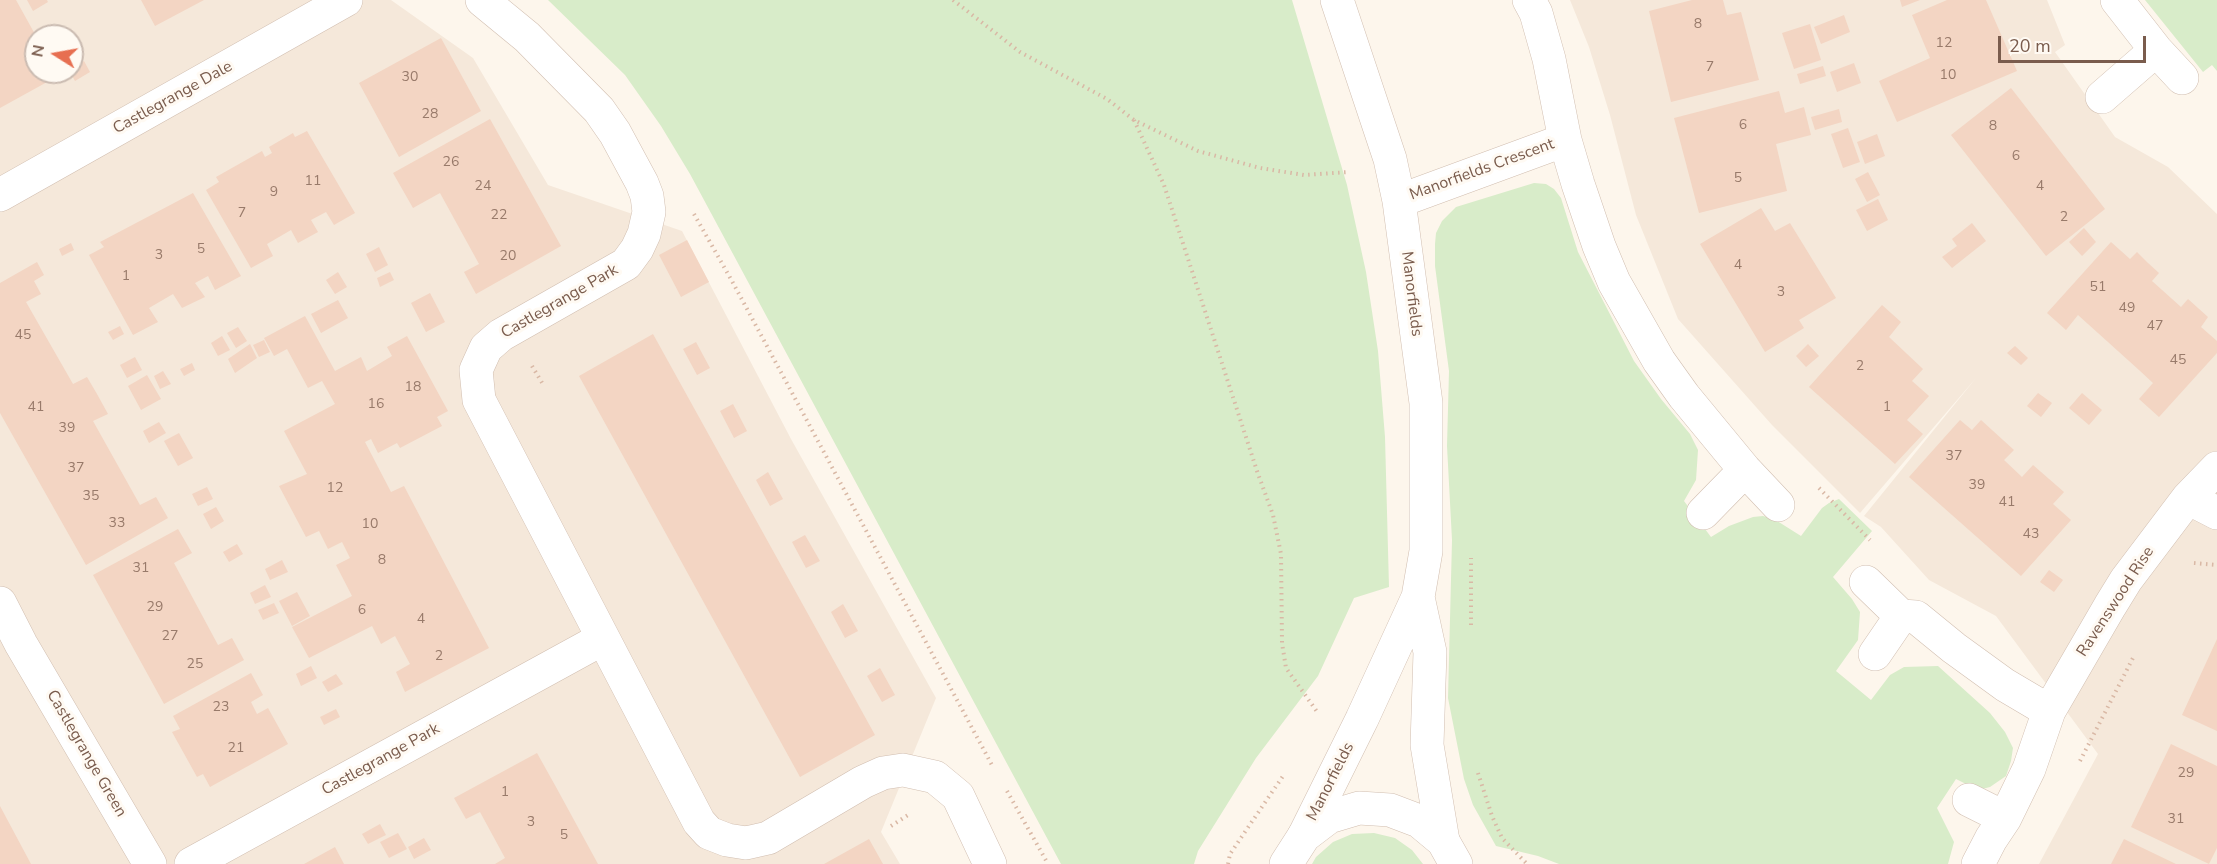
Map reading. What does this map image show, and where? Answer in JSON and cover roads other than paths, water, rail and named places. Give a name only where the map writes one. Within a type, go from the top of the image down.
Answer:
[{"type":"street","name":"Castlegrange Dale","points":[[0,195],[346,0]]},
{"type":"street","name":"Castlegrange Park","points":[[482,0],[527,37],[599,110],[615,133],[642,183],[648,204],[650,212],[644,234],[626,264],[501,335],[486,348],[476,370],[479,400],[699,822],[709,833],[727,840],[746,843],[768,838],[863,782],[883,774],[903,770],[935,777],[958,796],[990,864]]},
{"type":"street","name":"Manorfields","points":[[1304,836],[1362,719],[1418,597],[1426,551],[1426,404],[1399,201],[1390,159],[1337,0]]},
{"type":"street","name":"Manorfields Crescent","points":[[1529,0],[1536,13],[1549,59],[1565,140],[1585,208],[1614,282],[1659,361],[1684,396],[1745,470],[1778,505]]},
{"type":"street","points":[[2117,0],[2156,50],[2182,78]]},
{"type":"street","points":[[2102,97],[2156,50]]},
{"type":"street","name":"Manorfields Crescent","points":[[1399,201],[1565,140]]},
{"type":"street","name":"Ravenswood Rise","points":[[1978,864],[1991,839],[2006,818],[2029,769],[2049,711],[2126,580],[2188,498],[2217,468]]},
{"type":"street","points":[[1703,513],[1745,470]]},
{"type":"street","points":[[2188,498],[2217,513]]},
{"type":"street","points":[[1866,582],[1902,615],[1916,617],[2005,685],[2049,711]]},
{"type":"street","name":"Manorfields","points":[[1418,597],[1431,651],[1427,745],[1449,853]]},
{"type":"street","name":"Castlegrange Green","points":[[0,603],[11,651],[150,864]]},
{"type":"street","points":[[1875,654],[1902,615]]},
{"type":"street","name":"Castlegrange Park","points":[[191,864],[602,639]]},
{"type":"street","points":[[1970,800],[2006,818]]},
{"type":"street","points":[[1286,864],[1304,836],[1329,817],[1359,808],[1390,810],[1419,821],[1449,853]]}]
